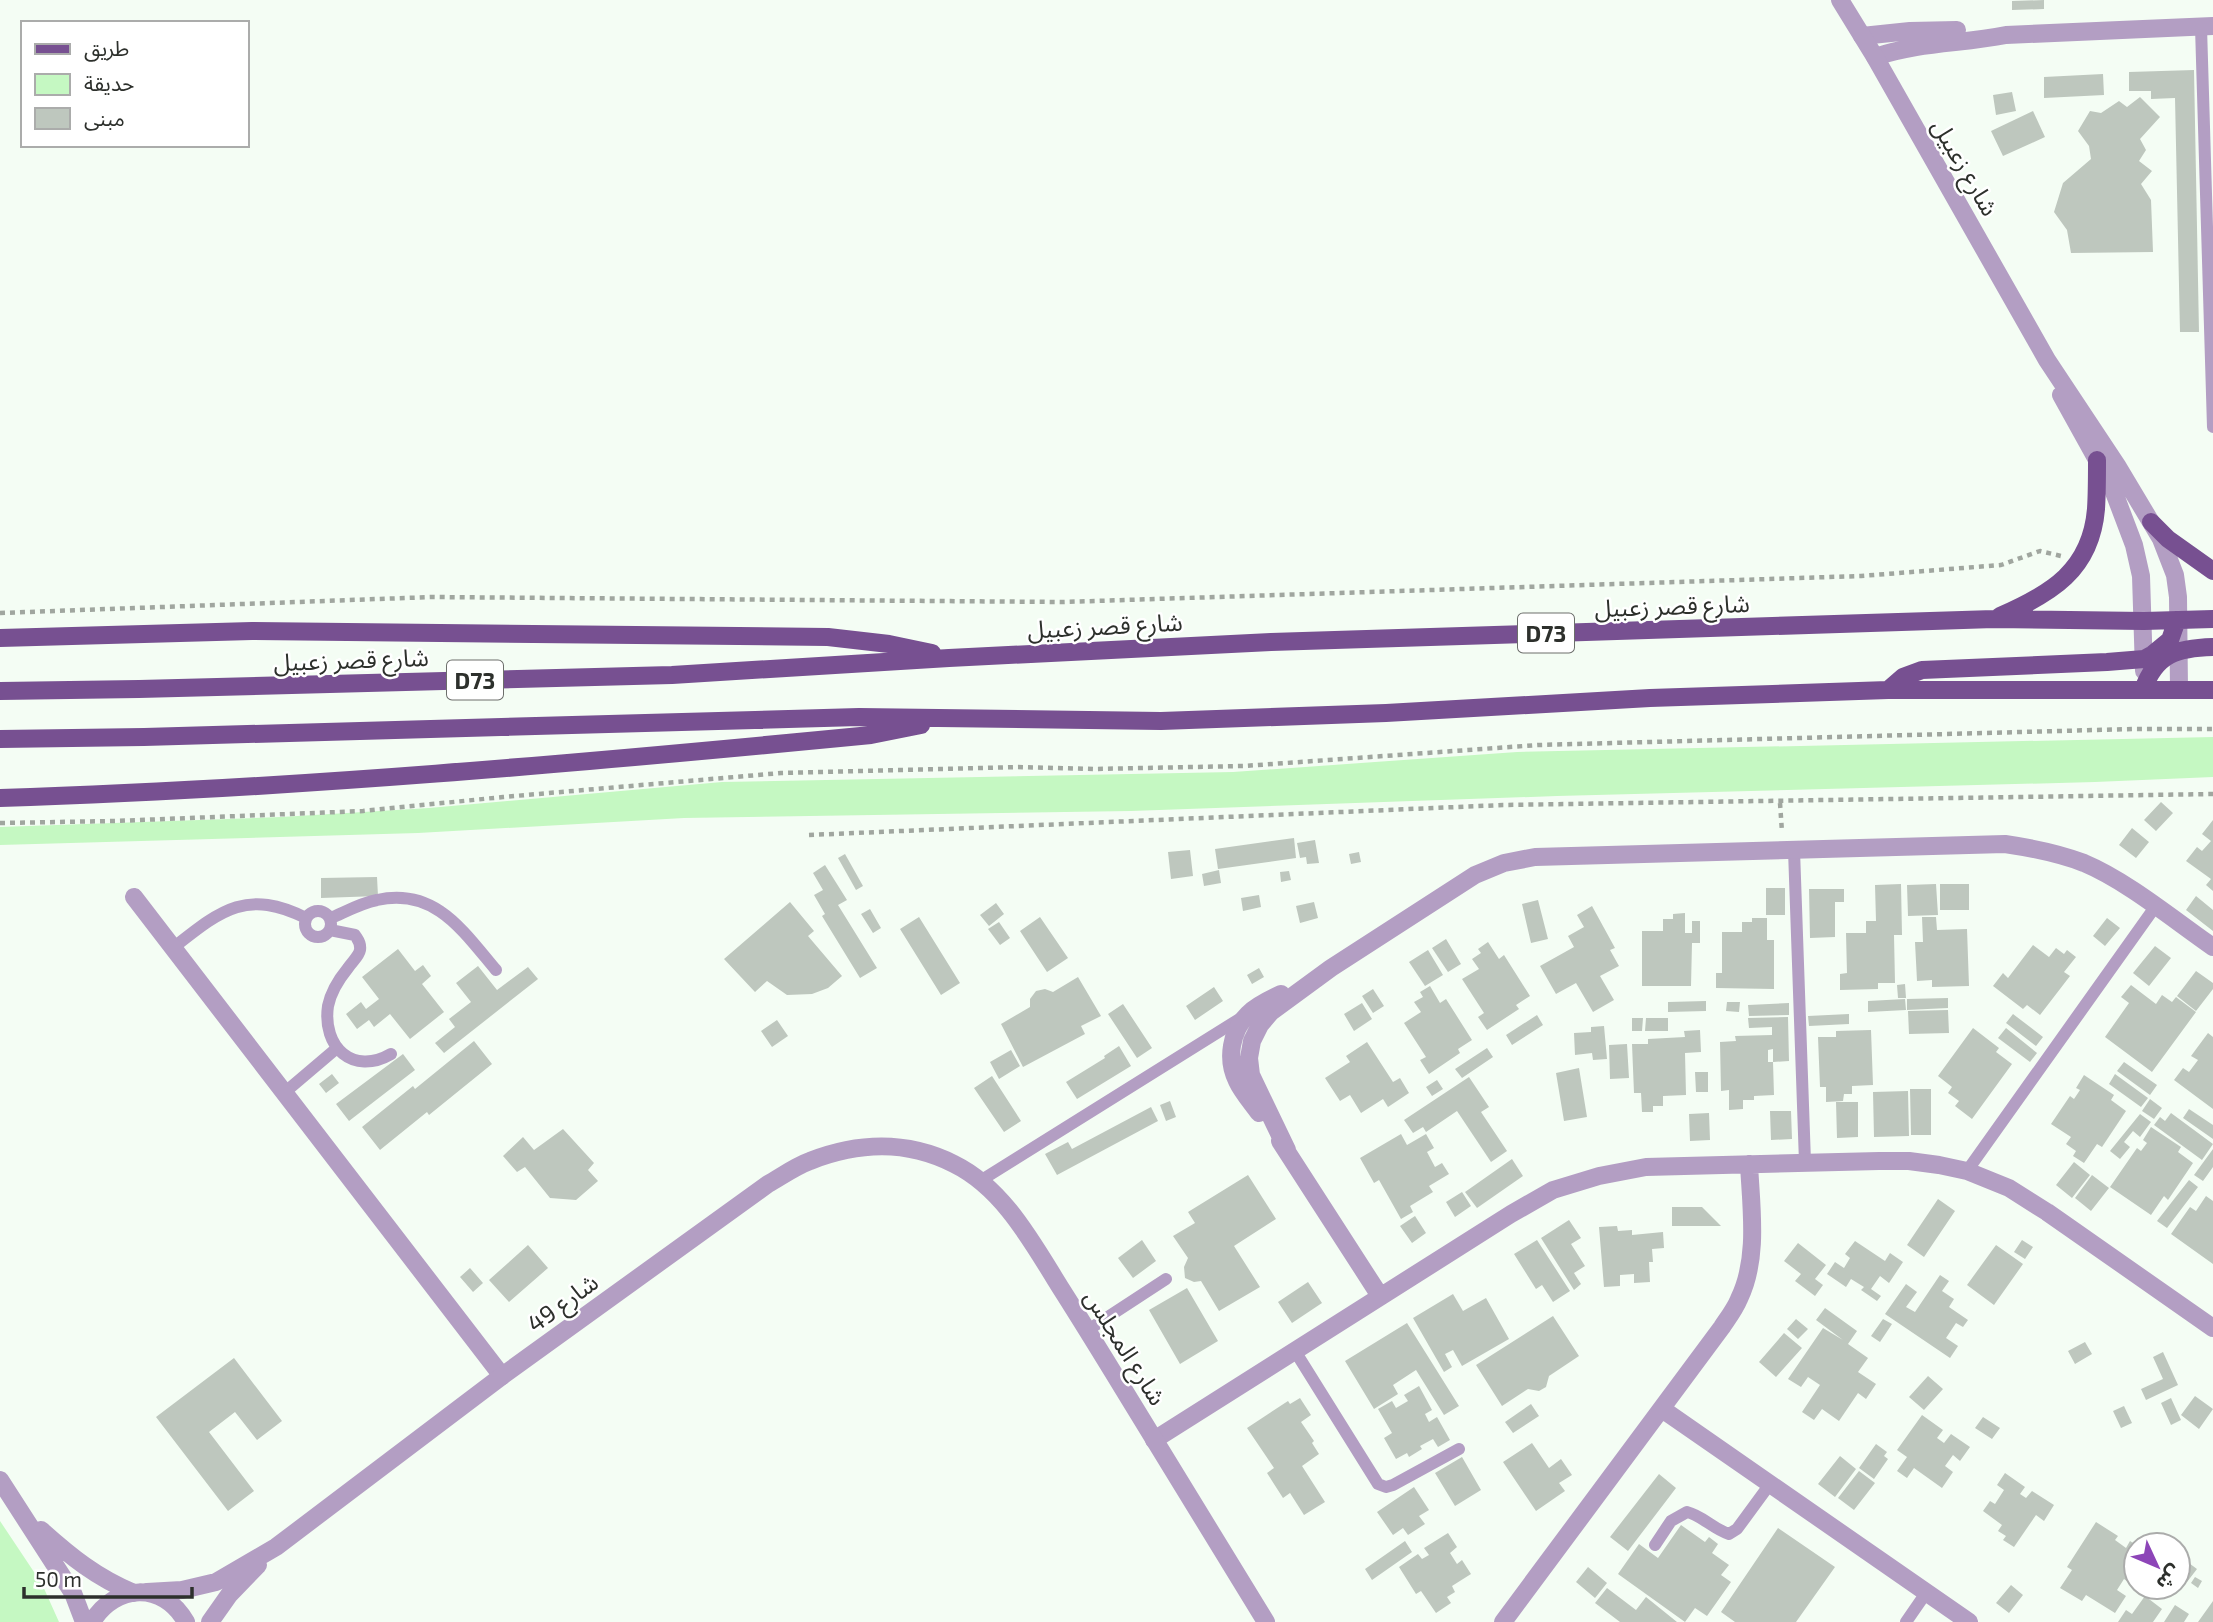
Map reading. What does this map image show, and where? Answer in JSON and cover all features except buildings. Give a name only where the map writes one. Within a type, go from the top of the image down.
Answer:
[{"type":"main road","points":[[1994,618],[2046,594],[2067,576],[2084,553],[2095,517],[2097,460]]},
{"type":"main road","points":[[2151,522],[2168,539],[2213,571]]},
{"type":"main road","name":"شارع قصر زعبيل","points":[[0,691],[139,690],[672,675],[1271,642],[1994,618],[2144,621],[2213,619]]},
{"type":"main road","points":[[1888,690],[1903,677],[1922,670],[2144,659],[2170,640],[2177,620]]},
{"type":"main road","points":[[0,638],[252,631],[828,637],[889,644],[949,658]]},
{"type":"main road","points":[[2143,690],[2152,670],[2168,655],[2178,650],[2213,647]]},
{"type":"main road","points":[[1888,690],[2213,690]]},
{"type":"main road","name":"D73","points":[[0,738],[157,737],[859,717],[1161,722],[1650,698],[1888,690]]},
{"type":"main road","points":[[0,799],[156,793],[387,778],[871,735],[938,720]]},
{"type":"street","name":"شارع زعبيل","points":[[1840,0],[2047,360],[2091,424],[2165,548],[2175,575],[2179,689]]},
{"type":"street","points":[[1875,57],[1915,46],[2006,34],[2207,26]]},
{"type":"street","points":[[1862,36],[1939,30],[2006,34]]},
{"type":"street","name":"شارع زعبيل","points":[[2047,360],[2068,412],[2097,460],[2124,516],[2141,576],[2144,621],[2143,690]]},
{"type":"street","points":[[1287,1150],[1251,1075],[1249,1058],[1252,1041],[1260,1025],[1271,1012],[1331,968],[1475,875],[1504,863],[1535,858],[2015,845],[2047,850],[2086,864],[2155,906],[2213,947]]},
{"type":"street","points":[[134,897],[502,1376]]},
{"type":"street","points":[[1331,968],[1262,1003],[1248,1014],[1237,1028],[1231,1045],[1231,1062],[1236,1079],[1245,1094],[1287,1150],[1380,1296]]},
{"type":"street","name":"شارع المجلس","points":[[900,1145],[956,1164],[980,1181],[999,1199],[1031,1240],[1266,1622]]},
{"type":"street","name":"شارع 49","points":[[25,1516],[69,1556],[110,1583],[140,1592],[182,1590],[216,1581],[276,1547],[502,1376],[768,1184],[809,1161],[853,1148],[900,1145]]},
{"type":"street","points":[[1154,1440],[1511,1214],[1553,1191],[1599,1176],[1646,1167],[1909,1161],[1967,1171],[2009,1188],[2038,1206],[2213,1328]]},
{"type":"street","points":[[1503,1622],[1722,1327],[1740,1298],[1750,1266],[1752,1233],[1749,1164]]},
{"type":"street","points":[[1662,1409],[1969,1622]]},
{"type":"street","name":"شارع 49","points":[[0,1480],[74,1592],[84,1622]]},
{"type":"street","name":"شارع 49","points":[[210,1622],[229,1595],[276,1547]]},
{"type":"street","points":[[92,1622],[108,1603],[120,1596],[140,1592],[172,1604],[186,1622]]},
{"type":"lane","points":[[2207,26],[2213,427]]},
{"type":"lane","points":[[1788,850],[1805,1162]]},
{"type":"lane","points":[[391,1054],[368,1063],[344,1056],[337,1048],[328,1022],[331,994],[360,952],[360,942],[355,935],[331,924],[322,911],[310,913],[306,919],[306,930],[315,937],[321,937],[331,924],[374,900],[396,897],[418,900],[439,909],[456,923],[496,970]]},
{"type":"lane","points":[[173,948],[215,916],[233,908],[252,904],[271,905],[306,919]]},
{"type":"lane","points":[[1967,1171],[2155,906]]},
{"type":"lane","points":[[980,1181],[1248,1014]]},
{"type":"lane","points":[[284,1093],[337,1048]]},
{"type":"lane","points":[[1088,1330],[1166,1279]]},
{"type":"lane","points":[[1295,1350],[1378,1484],[1386,1487],[1393,1485],[1459,1449]]},
{"type":"lane","points":[[1654,1545],[1671,1521],[1687,1512],[1728,1534],[1737,1529],[1770,1484]]},
{"type":"lane","points":[[1906,1622],[1926,1593]]},
{"type":"path","points":[[0,612],[432,597],[1063,602],[1861,576],[2001,565],[2040,551],[2062,556],[2069,544],[2084,553]]},
{"type":"path","points":[[0,823],[363,811],[781,773],[1018,767],[1093,769],[1244,766],[1538,745],[2213,729]]},
{"type":"path","points":[[809,835],[1503,805],[2213,794]]},
{"type":"path","points":[[1780,802],[1788,850]]},
{"type":"green space","points":[[2213,737],[2213,777],[1131,811],[684,818],[418,833],[0,845],[0,827],[281,817],[429,808],[722,782],[1233,772],[1517,752]]},
{"type":"green space","points":[[0,1521],[42,1584],[59,1622],[0,1622]]}]
